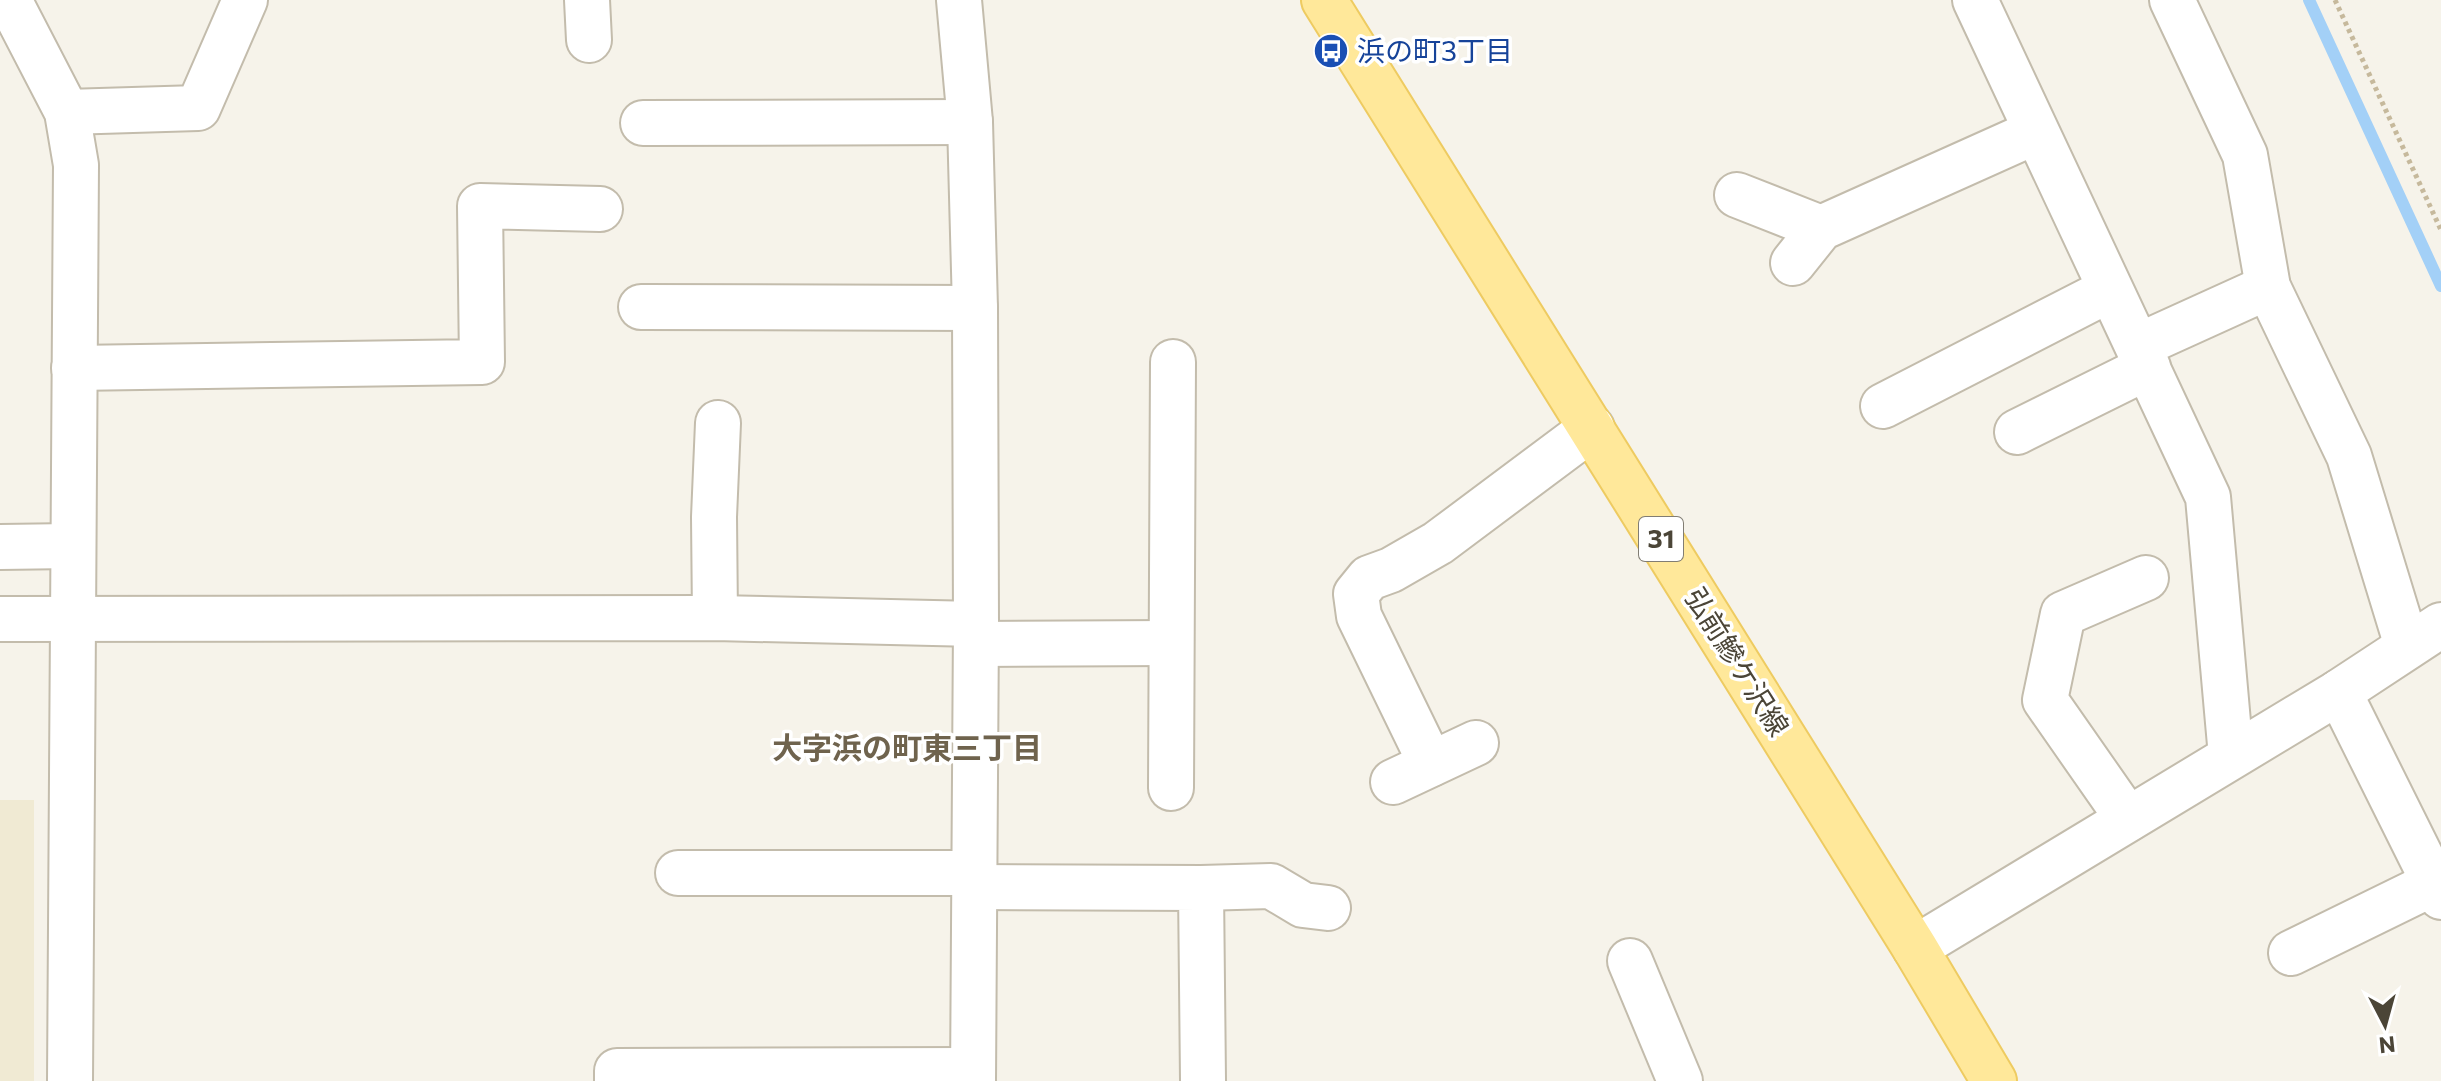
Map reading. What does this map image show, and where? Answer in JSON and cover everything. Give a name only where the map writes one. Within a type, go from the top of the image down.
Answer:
[{"type":"main road","name":"弘前鰺ケ沢線","points":[[1324,0],[1915,948],[1994,1081]]},
{"type":"street","points":[[9,0],[67,112],[76,165],[70,1081]]},
{"type":"street","points":[[67,112],[198,108],[245,0]]},
{"type":"street","points":[[617,1081],[617,1071],[973,1076],[975,308],[970,122],[959,0]]},
{"type":"street","points":[[1975,0],[2208,497],[2231,756]]},
{"type":"street","points":[[1915,948],[2339,692],[2424,635],[2349,456],[2268,287],[2245,155],[2172,0]]},
{"type":"street","points":[[643,123],[970,122]]},
{"type":"street","points":[[1793,263],[1821,228],[2035,132]]},
{"type":"street","points":[[1737,195],[1821,228]]},
{"type":"street","points":[[74,368],[482,362],[480,206],[600,209]]},
{"type":"street","points":[[2017,432],[2143,356],[2268,287]]},
{"type":"street","points":[[1883,406],[2109,290]]},
{"type":"street","points":[[641,307],[975,308]]},
{"type":"street","points":[[1171,788],[1173,362]]},
{"type":"street","points":[[715,618],[714,517],[718,423]]},
{"type":"street","points":[[1431,764],[1359,616],[1356,594],[1369,578],[1391,570],[1438,543],[1592,428]]},
{"type":"street","points":[[0,547],[72,546]]},
{"type":"street","points":[[2128,819],[2045,700],[2063,614],[2146,578]]},
{"type":"street","points":[[0,619],[715,618],[1171,643]]},
{"type":"street","points":[[2291,953],[2438,890],[2339,692]]},
{"type":"street","points":[[1393,782],[1476,743]]},
{"type":"street","points":[[678,873],[1201,888],[1271,886],[1303,905],[1328,908]]},
{"type":"street","points":[[1201,888],[1203,1081]]},
{"type":"street","points":[[1630,961],[1680,1081]]},
{"type":"path","points":[[2335,0],[2441,230]]},
{"type":"shaded area","points":[[0,800],[34,800],[34,1081],[0,1081]]},
{"type":"waterway","points":[[2309,0],[2441,286]]},
{"type":"place","name":"浜の町3丁目","points":[[1331,51]]},
{"type":"district","name":"大字浜の町東三丁目","points":[[907,749]]}]
